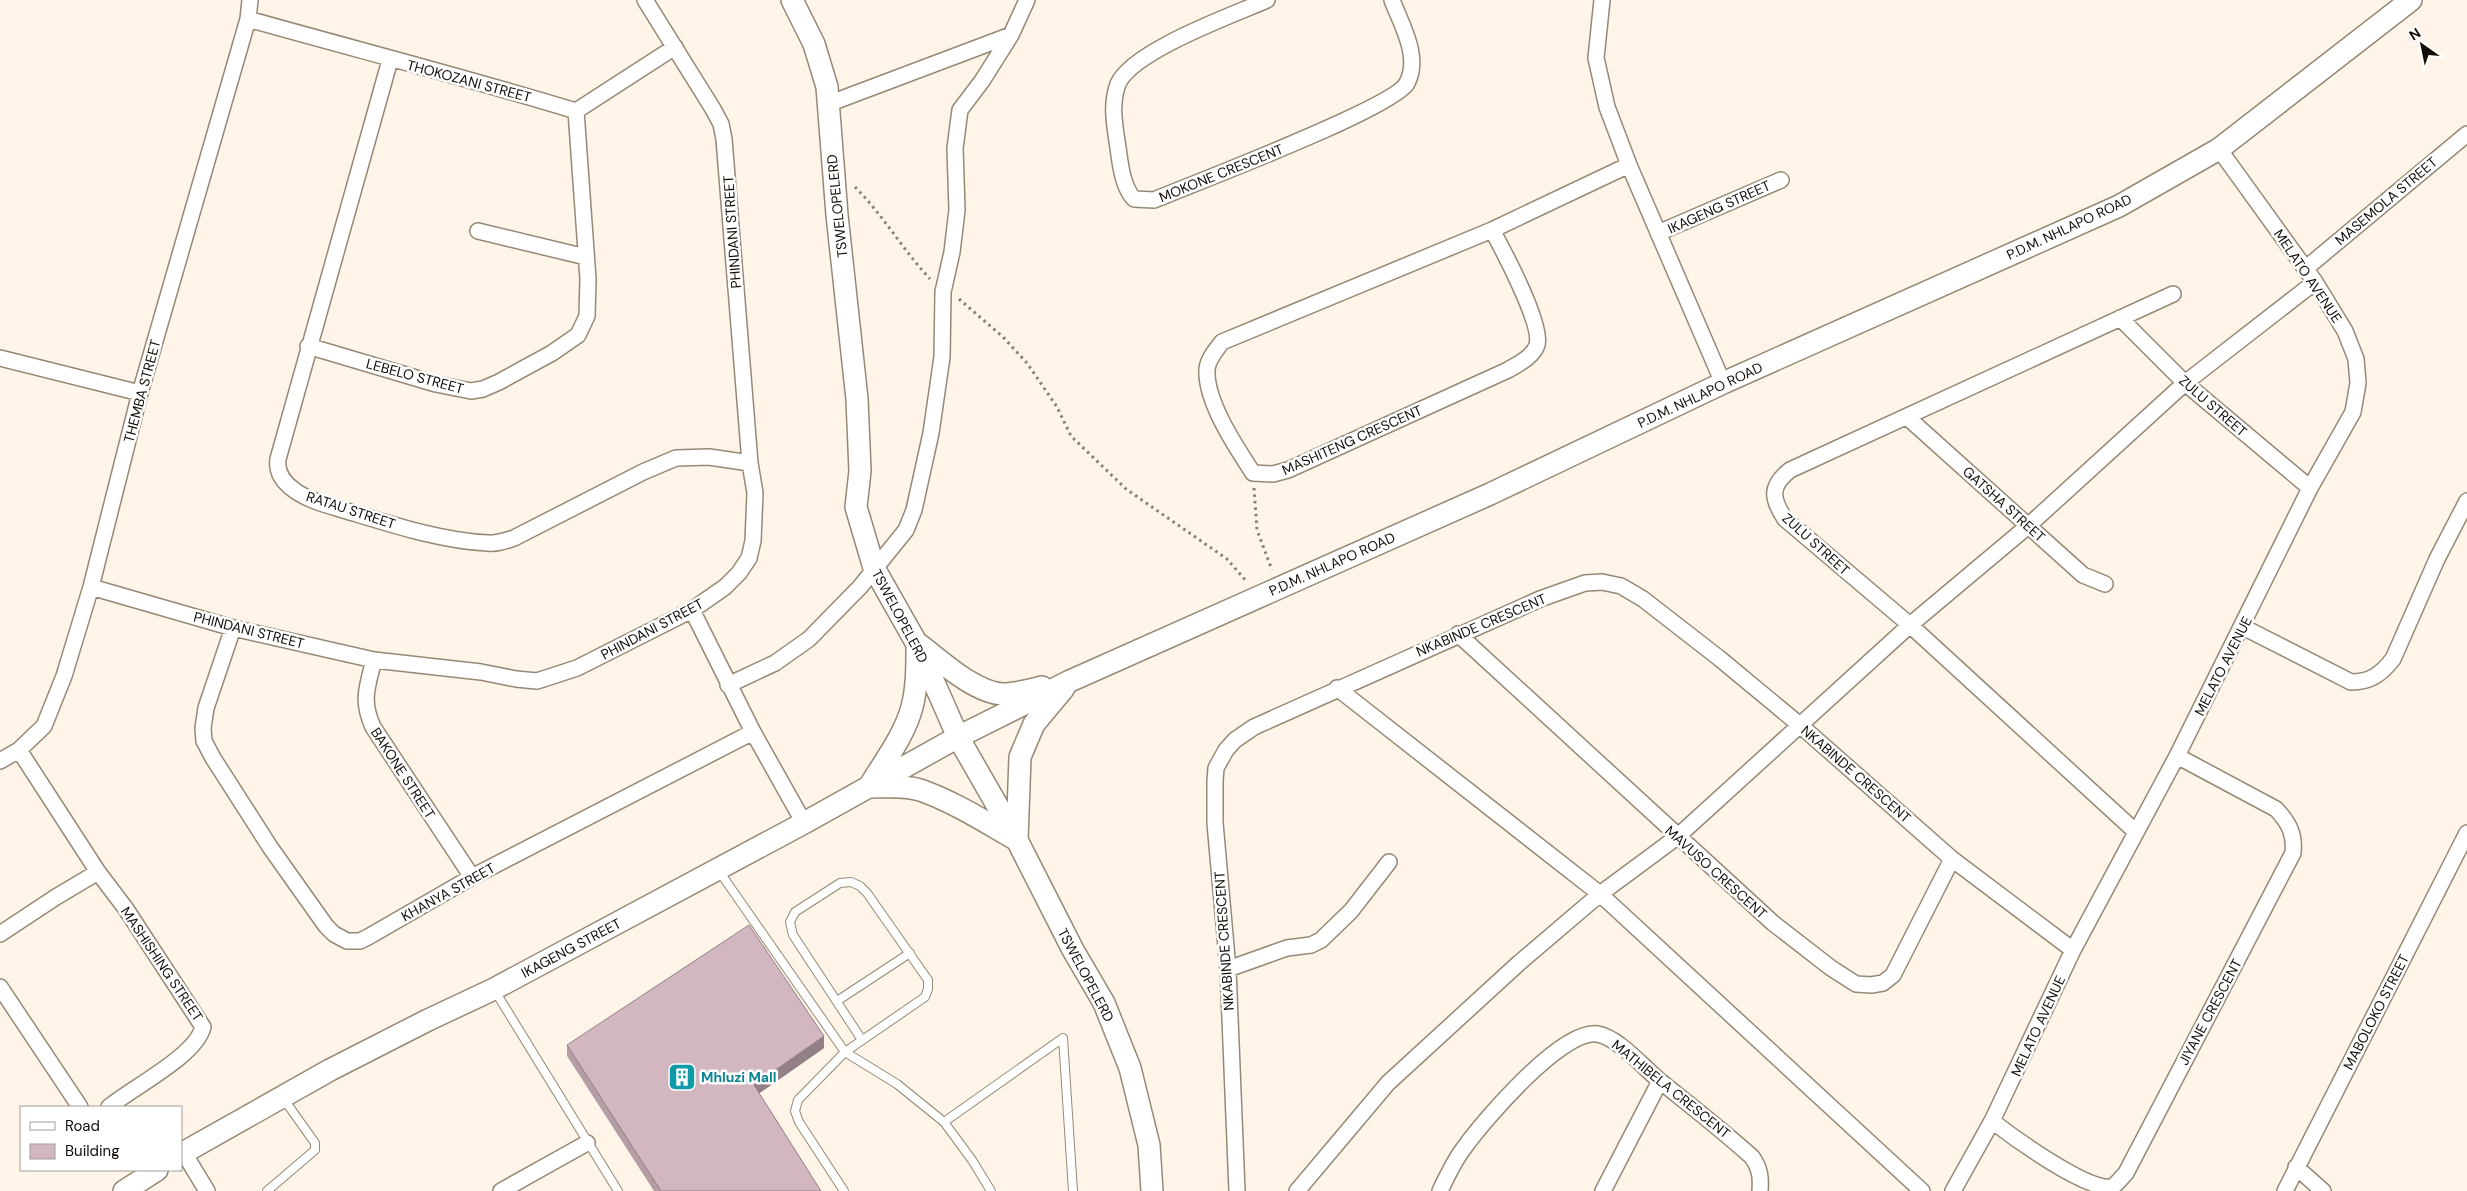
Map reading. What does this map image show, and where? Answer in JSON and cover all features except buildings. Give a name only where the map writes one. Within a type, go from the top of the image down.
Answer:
[{"type":"street","name":"THEMBA STREET","points":[[0,761],[19,750],[38,734],[50,713],[91,587],[140,393],[248,19],[250,0]]},
{"type":"street","name":"PHINDANI STREET","points":[[91,587],[233,628],[374,660],[480,672],[516,680],[537,681],[576,668],[692,610],[725,587],[739,573],[748,558],[753,542],[755,493],[750,463],[724,139],[714,110],[646,0]]},
{"type":"street","name":"TSWELOPELERD","points":[[792,0],[814,44],[821,63],[828,104],[833,174],[857,399],[860,471],[856,507],[874,568],[918,644],[958,737],[1017,840],[1073,950],[1104,1003],[1130,1068],[1149,1145],[1152,1191]]},
{"type":"street","points":[[728,685],[775,663],[809,639],[860,587],[906,530],[914,510],[931,432],[942,357],[943,292],[952,252],[957,210],[956,148],[960,110],[982,81],[1010,35],[1027,0]]},
{"type":"street","name":"MOKONE CRESCENT","points":[[1267,0],[1156,50],[1126,71],[1119,83],[1113,105],[1120,164],[1127,187],[1134,199],[1154,200],[1298,142],[1386,100],[1402,90],[1409,79],[1412,63],[1409,44],[1392,0]]},
{"type":"street","points":[[1602,0],[1596,58],[1608,107],[1658,234],[1723,383]]},
{"type":"street","name":"P.D.M. NHLAPO ROAD","points":[[958,737],[1070,681],[1499,490],[1723,383],[2119,206],[2219,149],[2411,0]]},
{"type":"street","name":"THOKOZANI STREET","points":[[248,19],[390,60],[480,82],[576,111]]},
{"type":"street","points":[[828,104],[1010,35]]},
{"type":"street","points":[[576,111],[675,47]]},
{"type":"street","name":"RATAU STREET","points":[[390,60],[308,346],[278,459],[278,470],[286,483],[306,497],[388,524],[478,542],[503,542],[634,476],[676,458],[709,457],[750,463]]},
{"type":"street","name":"LEBELO STREET","points":[[308,346],[436,384],[471,390],[483,389],[552,353],[578,335],[587,316],[586,257],[576,111]]},
{"type":"street","name":"MASEMOLA STREET","points":[[2305,269],[2467,134]]},
{"type":"street","name":"MELATO AVENUE","points":[[1953,1191],[1992,1121],[2074,950],[2177,756],[2243,627],[2310,488],[2352,412],[2358,383],[2356,359],[2345,331],[2315,282],[2219,149]]},
{"type":"street","points":[[1253,473],[1227,430],[1210,392],[1207,369],[1212,355],[1222,342],[1492,230],[1630,165]]},
{"type":"street","name":"IKAGENG STREET","points":[[1658,234],[1780,180]]},
{"type":"street","name":"MASHITENG CRESCENT","points":[[1253,473],[1273,474],[1288,470],[1508,370],[1530,356],[1537,344],[1536,330],[1523,294],[1492,230]]},
{"type":"street","points":[[478,232],[586,257]]},
{"type":"street","points":[[1296,1191],[1388,1083],[1512,969],[1600,894],[1677,837],[1910,625],[2028,526],[2185,383],[2315,282]]},
{"type":"street","name":"ZULU STREET","points":[[2136,832],[1910,625],[1785,519],[1776,506],[1774,492],[1778,480],[1790,470],[1907,418],[2173,294]]},
{"type":"street","name":"ZULU STREET","points":[[2120,318],[2185,383],[2310,488]]},
{"type":"street","points":[[0,358],[140,393]]},
{"type":"street","name":"GATSHA STREET","points":[[1907,418],[2083,575],[2104,584]]},
{"type":"street","points":[[2243,627],[2351,682],[2366,682],[2382,673],[2392,659],[2437,559],[2467,501]]},
{"type":"street","name":"NKABINDE CRESCENT","points":[[1237,1191],[1228,969],[1215,823],[1215,781],[1220,758],[1235,740],[1254,727],[1540,598],[1585,583],[1602,582],[1621,586],[1643,599],[1719,658],[1801,726],[1952,859],[2074,950]]},
{"type":"street","points":[[692,610],[752,732],[804,823]]},
{"type":"street","name":"KHANYA STREET","points":[[233,628],[206,708],[202,728],[204,741],[270,847],[326,926],[334,934],[347,941],[360,941],[472,877],[752,732]]},
{"type":"street","name":"MAVUSO CRESCENT","points":[[1458,634],[1677,837],[1773,923],[1831,968],[1856,984],[1883,984],[1893,975],[1952,859]]},
{"type":"street","points":[[918,644],[974,684],[1003,694],[1024,692],[1070,681]]},
{"type":"street","points":[[869,787],[893,749],[912,708],[916,688],[918,644]]},
{"type":"street","name":"BAKONE STREET","points":[[374,660],[364,699],[372,727],[472,877]]},
{"type":"street","points":[[869,787],[906,788],[923,791],[964,810],[1017,840],[1020,757],[1034,724],[1070,681]]},
{"type":"street","points":[[1337,688],[1600,894],[1922,1191]]},
{"type":"street","name":"IKAGENG STREET","points":[[182,1153],[371,1049],[494,989],[718,870],[958,737]]},
{"type":"street","name":"MASHISHING STREET","points":[[19,750],[98,872],[126,909],[204,1027],[199,1039],[185,1053],[110,1106]]},
{"type":"street","name":"JIYANE CRESCENT","points":[[1992,1121],[2075,1182],[2094,1189],[2112,1187],[2126,1173],[2293,853],[2294,838],[2288,822],[2276,808],[2177,756]]},
{"type":"street","name":"MABOLOKO STREET","points":[[2285,1191],[2467,833]]},
{"type":"street","points":[[1228,969],[1287,948],[1302,947],[1322,940],[1350,911],[1389,862]]},
{"type":"street","points":[[0,934],[98,872]]},
{"type":"street","points":[[0,987],[79,1106]]},
{"type":"street","name":"MATHIBELA CRESCENT","points":[[1440,1191],[1463,1149],[1495,1111],[1554,1052],[1568,1042],[1589,1034],[1598,1034],[1608,1038],[1752,1157],[1758,1164],[1761,1176],[1760,1191]]},
{"type":"street","points":[[1603,1191],[1660,1081]]},
{"type":"street","points":[[501,1191],[587,1143]]},
{"type":"street","points":[[182,1153],[207,1191]]},
{"type":"street","points":[[2296,1167],[2323,1191]]},
{"type":"street","points":[[124,1191],[155,1171]]},
{"type":"lane","points":[[718,870],[845,1052],[896,1084],[944,1122],[972,1160],[991,1191]]},
{"type":"lane","points":[[844,1191],[799,1122],[795,1111],[798,1100],[845,1052],[925,997],[928,989],[928,980],[860,886],[850,882],[840,883],[795,912],[790,922],[793,935],[862,1040]]},
{"type":"lane","points":[[837,1001],[910,953]]},
{"type":"lane","points":[[494,989],[618,1191]]},
{"type":"lane","points":[[944,1122],[1063,1038],[1073,1191]]},
{"type":"lane","points":[[267,1191],[315,1150],[315,1143],[282,1098]]},
{"type":"path","points":[[833,174],[853,186],[863,196],[892,231],[911,259],[943,292],[963,300],[1003,337],[1027,363],[1057,407],[1071,436],[1126,488],[1226,559],[1268,592]]},
{"type":"path","points":[[1253,473],[1258,530],[1268,592]]},
{"type":"place","name":"Mhluzi Mall","points":[[682,1077]]}]
